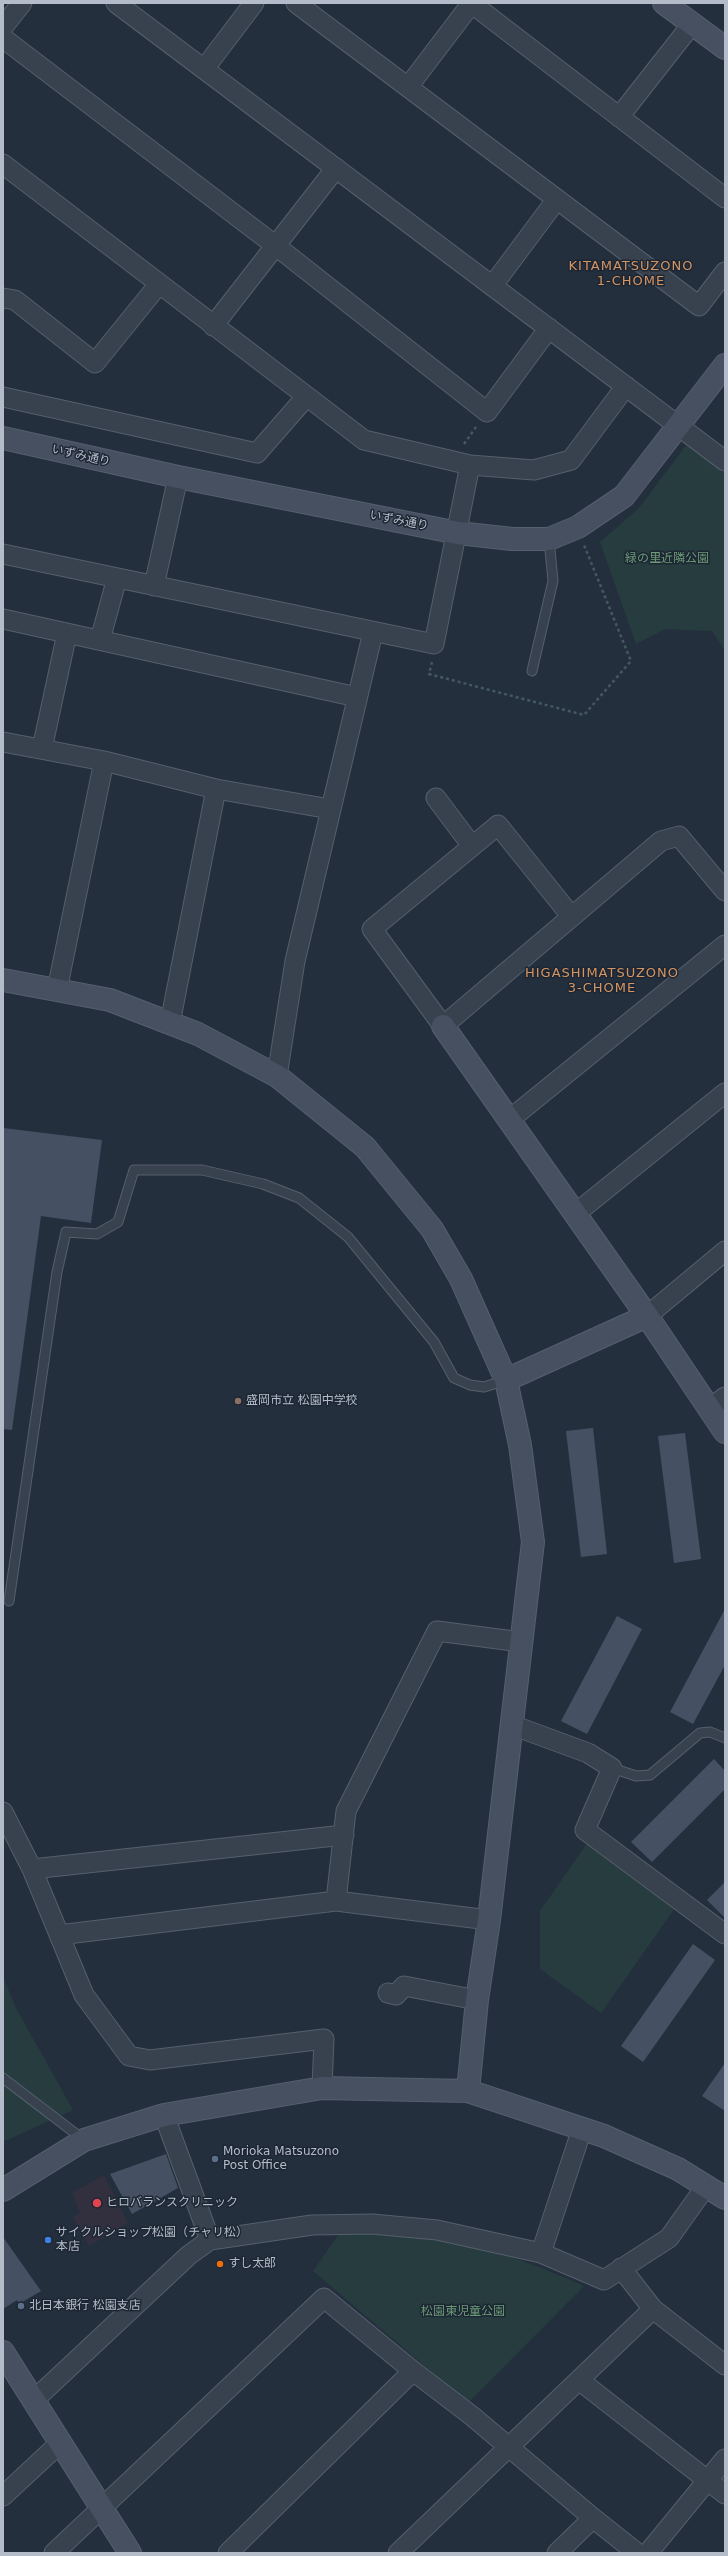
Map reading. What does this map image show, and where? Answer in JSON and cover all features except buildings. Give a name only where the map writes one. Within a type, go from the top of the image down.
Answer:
[{"type":"street","points":[[3,27],[22,3]]},
{"type":"street","points":[[116,3],[493,285],[725,461]]},
{"type":"street","points":[[204,69],[254,3]]},
{"type":"street","points":[[296,3],[699,306],[725,272]]},
{"type":"street","points":[[408,87],[471,3],[725,198]]},
{"type":"street","points":[[664,3],[725,48]]},
{"type":"street","points":[[619,117],[692,24]]},
{"type":"street","points":[[3,38],[276,246],[487,412],[549,328]]},
{"type":"street","points":[[3,164],[364,440],[461,463],[534,470],[570,460],[626,386]]},
{"type":"street","points":[[213,326],[336,168]]},
{"type":"street","points":[[493,285],[557,199]]},
{"type":"street","points":[[3,298],[15,300],[95,363],[159,284]]},
{"type":"street","name":"いずみ通り","points":[[3,438],[178,477],[458,533],[512,538],[549,539],[578,528],[624,496],[680,426],[725,365]]},
{"type":"street","points":[[3,397],[257,453],[306,397]]},
{"type":"street","points":[[3,554],[434,644],[458,533],[461,463]]},
{"type":"street","points":[[154,586],[178,477]]},
{"type":"street","points":[[100,640],[117,578]]},
{"type":"street","points":[[3,620],[357,697]]},
{"type":"street","points":[[277,1076],[295,961],[357,697],[374,632]]},
{"type":"street","points":[[42,749],[67,633]]},
{"type":"street","points":[[3,742],[104,761],[216,789],[330,810]]},
{"type":"street","points":[[57,990],[104,761]]},
{"type":"street","points":[[170,1023],[216,789]]},
{"type":"street","points":[[436,798],[472,846]]},
{"type":"street","points":[[571,916],[498,825],[372,929],[443,1026],[647,1316],[717,1403],[725,1432]]},
{"type":"street","points":[[443,1026],[660,841],[678,836],[725,892]]},
{"type":"street","points":[[509,1120],[725,945]]},
{"type":"street","points":[[3,980],[110,1000],[170,1023],[232,1050],[277,1076],[365,1147],[432,1229],[461,1279],[506,1380],[520,1445],[532,1542],[489,1920],[476,2000],[468,2091]]},
{"type":"street","points":[[575,1214],[725,1093]]},
{"type":"street","points":[[506,1380],[647,1316],[725,1251]]},
{"type":"street","points":[[336,1901],[346,1811],[437,1631],[521,1642]]},
{"type":"street","points":[[512,1725],[588,1753],[612,1768],[585,1830],[725,1934]]},
{"type":"street","points":[[3,1812],[32,1869],[84,1995],[129,2056],[150,2060],[324,2039],[322,2088]]},
{"type":"street","points":[[32,1869],[344,1835]]},
{"type":"street","points":[[59,1935],[336,1901],[489,1920]]},
{"type":"street","points":[[388,1993],[396,1995],[404,1986],[476,2000]]},
{"type":"street","points":[[3,2190],[84,2140],[164,2115],[322,2088],[468,2091],[604,2136],[678,2169],[725,2198]]},
{"type":"street","points":[[164,2115],[210,2240]]},
{"type":"street","points":[[540,2253],[582,2129]]},
{"type":"street","points":[[34,2401],[188,2255],[210,2240],[312,2225],[372,2224],[437,2230],[540,2253],[604,2280],[669,2238],[706,2186]]},
{"type":"street","points":[[621,2268],[653,2309],[725,2365]]},
{"type":"street","points":[[54,2553],[324,2298],[413,2371],[509,2446],[593,2518],[637,2553]]},
{"type":"street","points":[[398,2553],[653,2309]]},
{"type":"street","points":[[3,2352],[100,2508],[130,2553]]},
{"type":"street","points":[[228,2553],[413,2371]]},
{"type":"street","points":[[579,2380],[725,2494]]},
{"type":"street","points":[[3,2496],[60,2443]]},
{"type":"street","points":[[648,2553],[725,2460]]},
{"type":"street","points":[[557,2553],[593,2518]]},
{"type":"lane","points":[[532,670],[553,581],[549,539]]},
{"type":"lane","points":[[9,1601],[57,1272],[66,1232],[97,1234],[118,1222],[134,1170],[202,1170],[264,1184],[299,1198],[348,1237],[434,1342],[454,1378],[470,1385],[484,1387],[506,1380]]},
{"type":"lane","points":[[612,1768],[636,1776],[650,1775],[700,1733],[710,1732],[725,1738]]},
{"type":"lane","points":[[3,2078],[84,2140]]},
{"type":"path","points":[[461,463],[487,412]]},
{"type":"path","points":[[434,644],[430,674],[584,716],[631,661],[578,528]]},
{"type":"shaded area","name":"ヒロバランスクリニック","points":[[104,2175],[128,2223],[89,2246],[73,2217],[80,2213],[72,2193]]},
{"type":"green space","name":"緑の里近隣公園","points":[[687,444],[725,474],[725,651],[712,631],[665,629],[636,644],[600,542],[639,508]]},
{"type":"green space","points":[[588,1842],[675,1908],[601,2013],[540,1969],[540,1911]]},
{"type":"green space","points":[[3,1977],[16,2008],[73,2110],[3,2142]]},
{"type":"green space","name":"松園東児童公園","points":[[339,2234],[408,2234],[461,2243],[503,2254],[584,2286],[468,2403],[313,2271]]},
{"type":"place","name":"盛岡市立 松園中学校","points":[[238,1401]]},
{"type":"place","name":"Morioka Matsuzono Post Office","points":[[215,2159]]},
{"type":"place","name":"ヒロバランスクリニック","points":[[97,2203]]},
{"type":"place","name":"サイクルショップ松園（チャリ松） 本店","points":[[48,2240]]},
{"type":"place","name":"すし太郎","points":[[220,2264]]},
{"type":"place","name":"北日本銀行 松園支店","points":[[21,2306]]},
{"type":"district","name":"KITAMATSUZONO 1-CHOME","points":[[631,274]]},
{"type":"district","name":"HIGASHIMATSUZONO 3-CHOME","points":[[602,982]]}]
